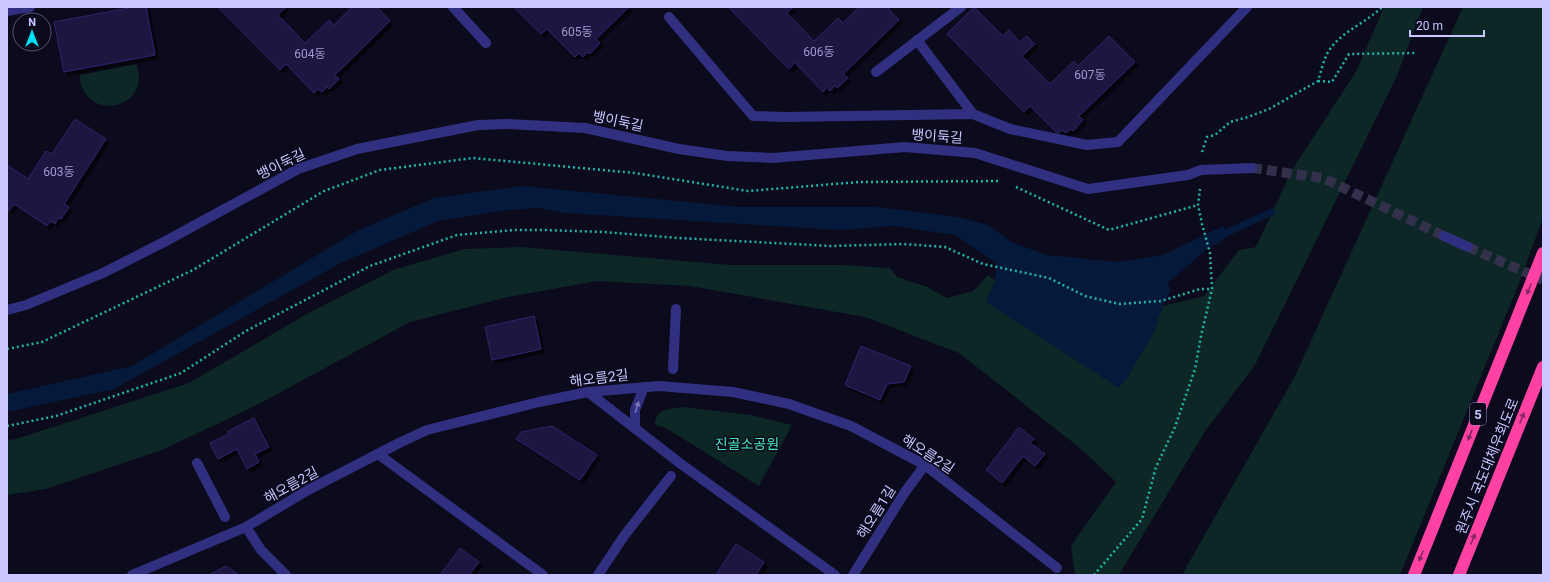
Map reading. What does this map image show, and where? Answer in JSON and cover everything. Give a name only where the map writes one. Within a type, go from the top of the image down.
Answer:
[{"type":"highway","name":"원주시 국도대체우회도로","points":[[1414,575],[1543,253]]},
{"type":"highway","name":"원주시 국도대체우회도로","points":[[1459,575],[1543,367]]},
{"type":"street","points":[[7,11],[30,7]]},
{"type":"street","points":[[453,7],[486,43]]},
{"type":"street","points":[[876,72],[961,7]]},
{"type":"street","points":[[669,17],[754,116],[785,117],[973,114],[1010,128],[1087,145],[1118,142],[1246,8]]},
{"type":"street","points":[[917,40],[973,114]]},
{"type":"street","name":"뱅이둑길","points":[[7,310],[26,305],[103,273],[164,242],[298,169],[356,149],[478,125],[508,124],[585,128],[679,149],[726,156],[773,158],[906,147],[975,153],[1088,189],[1188,175],[1201,170],[1252,168]]},
{"type":"street","points":[[1444,236],[1468,246]]},
{"type":"street","points":[[673,369],[676,309]]},
{"type":"street","name":"해오름2길","points":[[132,575],[246,526],[308,490],[427,430],[539,402],[588,392],[659,386],[719,391],[789,404],[851,426],[924,465],[1058,568]]},
{"type":"street","points":[[635,429],[635,410],[644,387]]},
{"type":"street","points":[[588,392],[681,464],[835,575]]},
{"type":"street","points":[[378,454],[543,575]]},
{"type":"street","points":[[197,463],[224,518]]},
{"type":"street","name":"해오름1길","points":[[853,575],[924,465]]},
{"type":"street","points":[[598,575],[624,536],[671,476]]},
{"type":"street","points":[[246,526],[261,550],[286,575]]},
{"type":"path","points":[[1318,81],[1327,54],[1336,42],[1356,26],[1373,16],[1382,7]]},
{"type":"path","points":[[1202,150],[1207,137],[1215,135],[1230,122],[1269,109],[1318,81],[1332,82],[1349,54],[1416,53]]},
{"type":"path","points":[[7,349],[42,342],[193,270],[324,191],[380,170],[473,158],[635,173],[748,191],[859,182],[1005,181]]},
{"type":"path","points":[[1094,575],[1142,519],[1156,467],[1175,427],[1195,369],[1202,330],[1212,289],[1210,253],[1198,205],[1201,170]]},
{"type":"path","points":[[1012,184],[1109,230],[1198,205]]},
{"type":"path","points":[[7,426],[56,416],[181,373],[246,331],[370,266],[457,235],[514,230],[544,230],[604,232],[678,238],[831,246],[904,244],[945,247],[988,265],[1049,278],[1085,296],[1119,304],[1161,301],[1200,289],[1212,289]]},
{"type":"green space","points":[[1384,7],[1423,7],[1396,78],[1255,365],[1206,430],[1119,575],[1075,575],[1071,546],[1116,482],[1080,448],[959,353],[865,317],[690,286],[597,281],[508,297],[410,322],[255,406],[162,450],[46,489],[7,495],[7,440],[16,439],[189,383],[305,315],[393,270],[464,249],[521,247],[731,265],[843,265],[890,268],[897,277],[927,287],[947,298],[973,291],[988,275],[996,281],[1160,313],[1163,306],[1204,296],[1239,250],[1256,247],[1292,170],[1357,70]]},
{"type":"green space","points":[[1463,7],[1543,7],[1543,218],[1519,283],[1400,575],[1182,575],[1295,376]]},
{"type":"green space","points":[[137,64],[139,77],[137,88],[132,96],[124,102],[115,105],[96,103],[88,96],[81,86],[80,75]]},
{"type":"green space","name":"진골소공원","points":[[683,407],[751,415],[792,425],[759,486],[664,427],[657,426],[655,424],[658,415],[664,410]]},
{"type":"water","points":[[522,186],[739,207],[877,207],[957,217],[988,225],[1011,242],[1047,255],[1117,262],[1163,255],[1225,226],[1221,242],[1209,247],[1168,283],[1170,291],[1154,332],[1128,377],[1119,388],[986,302],[995,281],[996,263],[955,235],[895,226],[841,230],[565,213],[538,208],[508,210],[438,221],[341,263],[114,389],[7,412],[7,394],[132,366],[359,230],[434,198]]},
{"type":"building","points":[[134,7],[146,7],[155,55],[64,72],[54,22]]},
{"type":"building","points":[[218,7],[286,7],[278,15],[305,43],[329,20],[334,25],[352,7],[377,7],[390,21],[335,75],[339,79],[329,89],[327,87],[322,92],[318,89],[314,93],[286,64],[280,70]]},
{"type":"building","points":[[514,7],[629,7],[596,39],[600,43],[590,54],[588,52],[583,57],[579,53],[575,57],[547,29],[541,34]]},
{"type":"building","points":[[728,7],[793,7],[787,13],[814,41],[838,18],[843,23],[859,7],[887,7],[899,20],[843,74],[848,78],[837,88],[835,86],[830,91],[827,87],[823,92],[795,63],[789,69]]},
{"type":"building","points":[[974,7],[1003,36],[1009,30],[1020,42],[1027,36],[1035,44],[1022,56],[1050,84],[1074,61],[1078,66],[1109,36],[1135,62],[1079,116],[1083,120],[1073,131],[1071,129],[1066,133],[1062,130],[1058,134],[1030,106],[1024,112],[947,34]]},
{"type":"building","points":[[75,119],[106,139],[64,204],[69,207],[61,219],[58,218],[55,224],[51,221],[47,226],[14,204],[9,211],[7,209],[7,165],[28,179],[46,151],[52,154]]},
{"type":"building","points":[[534,316],[541,349],[492,360],[485,327]]},
{"type":"building","points":[[861,346],[911,366],[904,382],[887,384],[880,400],[845,385]]},
{"type":"building","points":[[254,418],[269,447],[255,454],[259,462],[247,469],[237,449],[218,459],[210,443],[229,434],[228,431]]},
{"type":"building","points":[[552,426],[597,455],[580,480],[516,439],[521,432]]},
{"type":"building","points":[[1019,427],[1034,439],[1030,443],[1045,454],[1035,466],[1023,456],[1002,483],[986,470]]},
{"type":"building","points":[[736,544],[764,562],[756,575],[716,575]]},
{"type":"building","points":[[460,548],[479,562],[469,575],[440,575]]},
{"type":"building","points":[[226,566],[239,575],[209,575]]},
{"type":"waterway","points":[[1216,239],[1272,212]]},
{"type":"tunnel","points":[[1252,168],[1323,178],[1444,236]]},
{"type":"tunnel","points":[[1468,247],[1543,280]]}]
